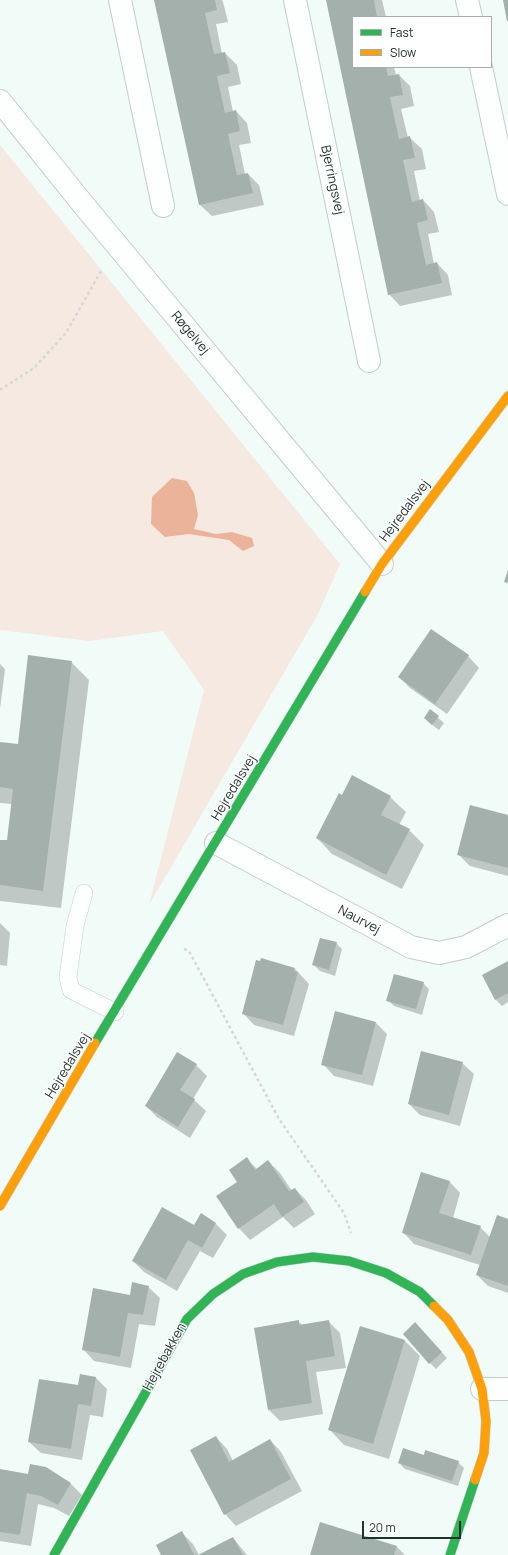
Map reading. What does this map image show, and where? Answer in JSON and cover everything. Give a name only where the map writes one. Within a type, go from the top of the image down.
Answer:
[{"type":"street","points":[[120,0],[163,206]]},
{"type":"street","name":"Bjerringsvej","points":[[295,0],[369,361]]},
{"type":"street","points":[[467,0],[471,16]]},
{"type":"street","points":[[481,68],[508,194]]},
{"type":"street","name":"Røgelvej","points":[[0,101],[382,564]]},
{"type":"street","name":"Hejredalsvej","points":[[0,1206],[115,1012],[158,936],[216,843],[382,564],[508,396]]},
{"type":"street","name":"Naurvej","points":[[216,843],[411,948],[439,953],[466,946],[508,925]]},
{"type":"street","name":"Hejrebakken","points":[[54,1555],[187,1319],[213,1294],[243,1274],[277,1262],[313,1257],[349,1261],[386,1272],[420,1292],[448,1320],[469,1352],[482,1389],[486,1421],[484,1453],[450,1555]]},
{"type":"street","points":[[482,1389],[508,1389]]},
{"type":"lane","points":[[84,893],[75,926],[70,962],[68,977],[71,990],[115,1012]]},
{"type":"path","points":[[0,390],[34,368],[66,333],[117,244]]},
{"type":"path","points":[[158,936],[189,951],[279,1119],[344,1213],[353,1237],[349,1261]]},
{"type":"shaded area","points":[[0,145],[340,564],[318,614],[149,905],[204,690],[163,631],[89,641],[0,630]]},
{"type":"shaded area","points":[[172,478],[187,481],[194,493],[198,515],[194,529],[216,534],[232,532],[252,538],[254,546],[243,551],[229,540],[189,534],[165,537],[151,524],[152,497]]},
{"type":"building","points":[[154,0],[215,0],[217,10],[205,13],[214,54],[225,52],[230,73],[217,76],[225,113],[236,110],[240,131],[228,134],[237,175],[248,173],[253,193],[199,205]]},
{"type":"building","points":[[326,0],[374,0],[377,16],[352,16],[352,68],[386,68],[388,76],[399,74],[403,95],[390,97],[399,139],[410,136],[415,158],[403,160],[412,202],[423,199],[428,220],[417,223],[426,265],[437,262],[442,283],[388,295]]},
{"type":"building","points":[[503,0],[508,0],[508,21],[507,21]]},
{"type":"building","points":[[508,570],[508,583],[504,582]]},
{"type":"building","points":[[431,629],[469,655],[435,704],[398,677]]},
{"type":"building","points":[[28,655],[72,661],[43,891],[0,885],[0,840],[7,840],[13,789],[0,787],[0,742],[18,744]]},
{"type":"building","points":[[430,709],[439,716],[432,725],[424,718]]},
{"type":"building","points":[[352,775],[391,796],[381,815],[410,829],[386,875],[316,838],[339,793],[342,795]]},
{"type":"building","points":[[470,805],[508,815],[508,868],[457,855]]},
{"type":"building","points":[[320,938],[337,942],[329,970],[312,965]]},
{"type":"building","points":[[261,958],[295,968],[294,971],[298,972],[283,1025],[242,1014],[256,960],[260,961]]},
{"type":"building","points":[[508,961],[508,993],[495,1000],[482,975]]},
{"type":"building","points":[[394,974],[424,982],[416,1009],[386,1001]]},
{"type":"building","points":[[335,1011],[376,1022],[362,1075],[321,1065]]},
{"type":"building","points":[[421,1051],[463,1062],[449,1115],[408,1104]]},
{"type":"building","points":[[177,1052],[197,1064],[180,1090],[195,1099],[178,1127],[145,1106]]},
{"type":"building","points":[[247,1157],[255,1170],[268,1160],[289,1191],[295,1188],[304,1202],[282,1217],[274,1204],[238,1229],[216,1196],[237,1182],[229,1170]]},
{"type":"building","points":[[421,1172],[450,1181],[439,1213],[481,1226],[471,1255],[402,1233]]},
{"type":"building","points":[[162,1207],[194,1225],[201,1213],[216,1223],[202,1248],[188,1240],[166,1280],[132,1261]]},
{"type":"building","points":[[497,1215],[508,1219],[508,1286],[476,1275]]},
{"type":"building","points":[[132,1282],[149,1286],[143,1315],[128,1313],[120,1357],[82,1350],[93,1288],[130,1295]]},
{"type":"building","points":[[299,1320],[299,1325],[329,1320],[335,1356],[306,1361],[312,1403],[268,1410],[254,1328]]},
{"type":"building","points":[[415,1322],[442,1352],[429,1364],[403,1334]]},
{"type":"building","points":[[360,1326],[405,1340],[373,1444],[328,1430]]},
{"type":"building","points":[[80,1374],[96,1377],[91,1406],[78,1404],[71,1449],[28,1442],[39,1379],[78,1385]]},
{"type":"building","points":[[216,1436],[229,1462],[270,1439],[291,1479],[224,1515],[190,1450]]},
{"type":"building","points":[[403,1448],[424,1455],[425,1450],[459,1461],[452,1481],[398,1463]]},
{"type":"building","points":[[30,1464],[46,1467],[71,1483],[58,1505],[41,1496],[27,1493],[20,1535],[0,1532],[0,1469],[28,1474]]},
{"type":"building","points":[[320,1522],[397,1546],[394,1555],[310,1555]]},
{"type":"building","points":[[182,1531],[194,1555],[161,1555],[156,1545]]},
{"type":"building","points":[[233,1537],[243,1555],[198,1555]]},
{"type":"traffic: fast","points":[[95,1043],[365,592]]},
{"type":"traffic: fast","points":[[54,1555],[187,1319],[213,1294],[243,1274],[277,1262],[313,1257],[349,1261],[386,1273],[420,1292],[434,1306]]},
{"type":"traffic: fast","points":[[450,1555],[475,1480]]},
{"type":"traffic: slow","points":[[365,592],[382,564],[508,396]]},
{"type":"traffic: slow","points":[[0,1206],[95,1043]]},
{"type":"traffic: slow","points":[[434,1306],[448,1320],[469,1352],[482,1389],[486,1421],[484,1453],[475,1480]]}]
